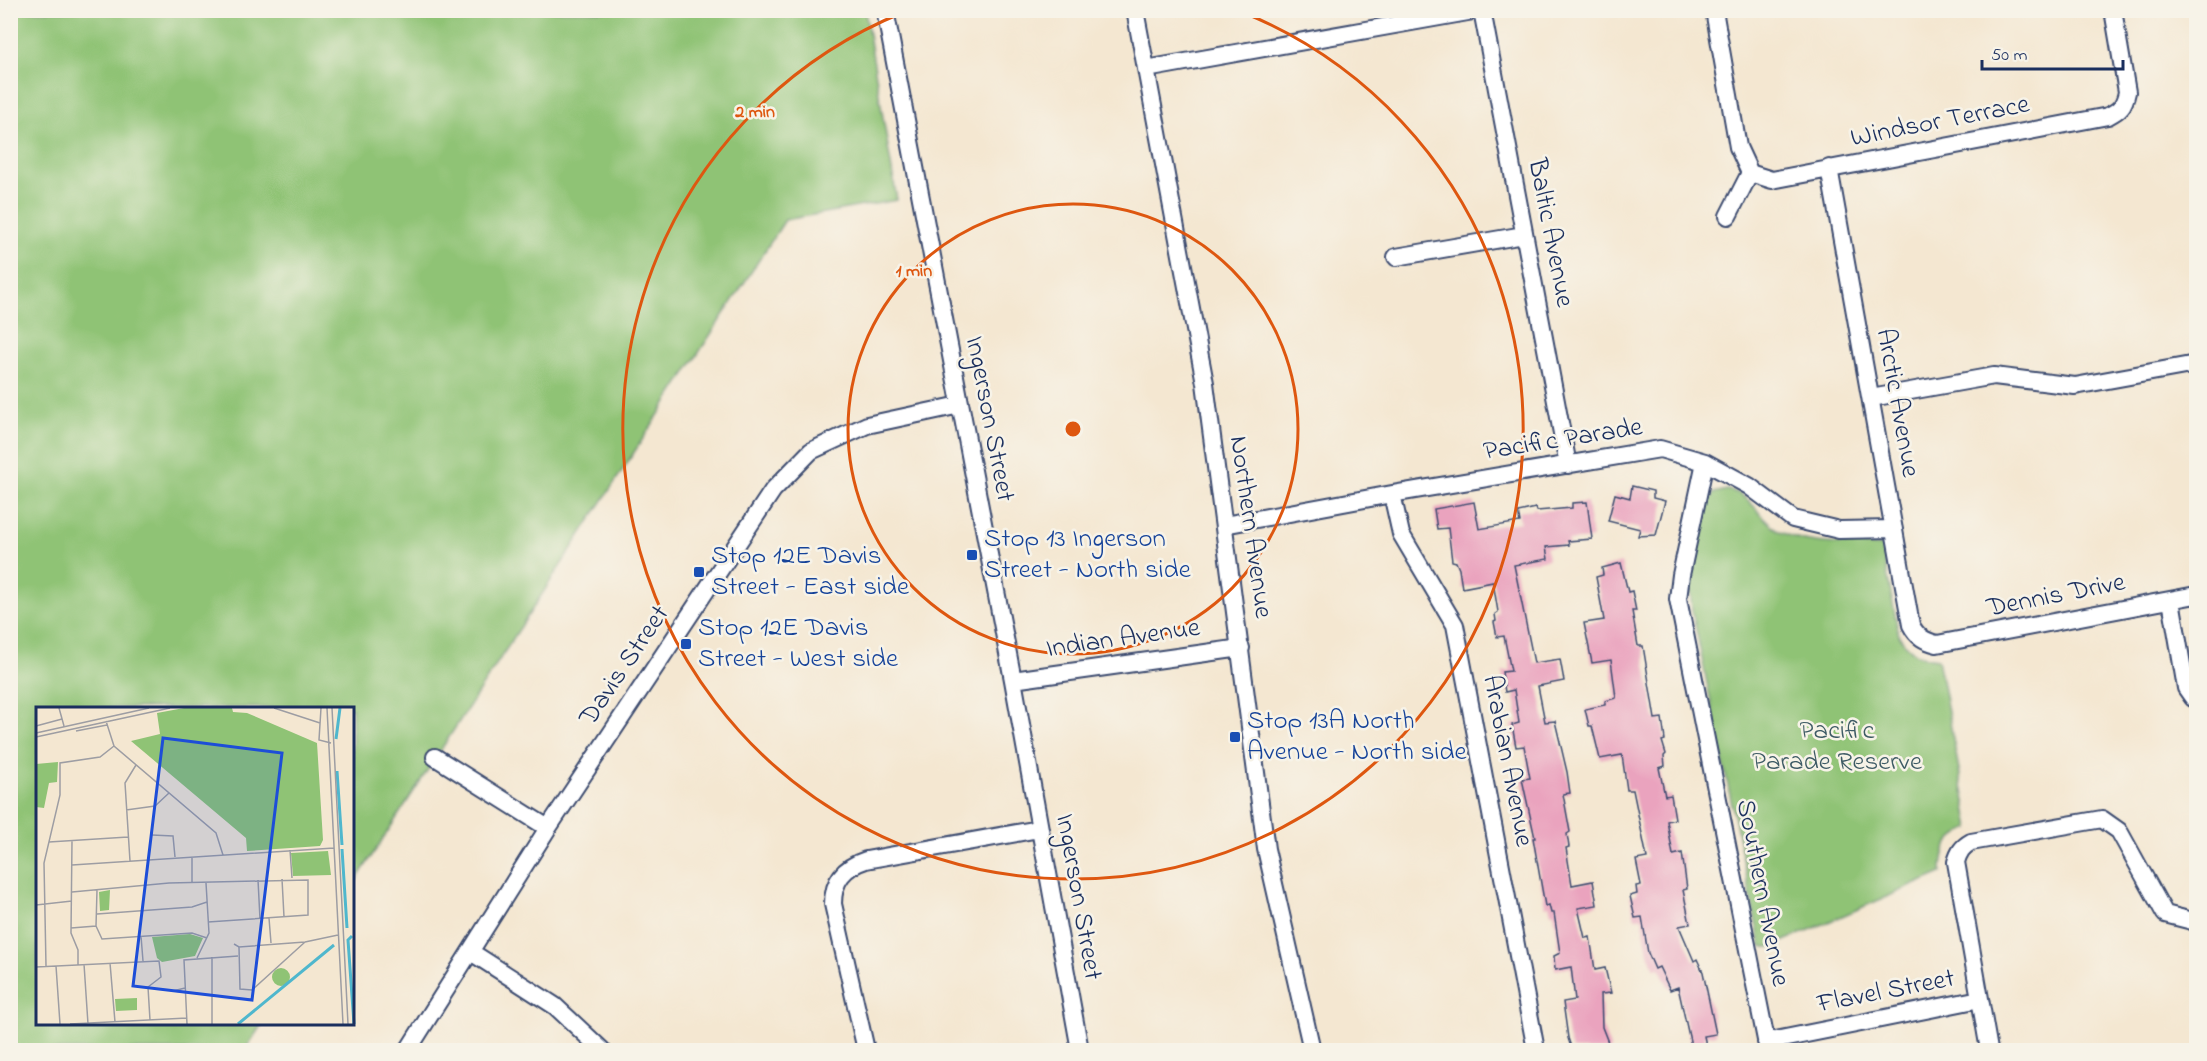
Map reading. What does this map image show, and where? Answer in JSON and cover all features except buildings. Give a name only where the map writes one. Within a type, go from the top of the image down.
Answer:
[{"type":"street","name":"Ingerson Street","points":[[885,10],[1013,680],[1080,1050]]},
{"type":"street","name":"Northern Avenue","points":[[1135,10],[1205,383],[1266,849],[1312,1050]]},
{"type":"street","points":[[1146,69],[1480,10]]},
{"type":"street","name":"Baltic Avenue","points":[[1480,10],[1568,465]]},
{"type":"street","points":[[1714,10],[1738,147],[1750,173],[1728,216]]},
{"type":"street","name":"Windsor Terrace","points":[[1750,173],[1772,180],[2108,116],[2125,104],[2127,92],[2113,10]]},
{"type":"street","name":"Arctic Avenue","points":[[1829,168],[1911,625],[1918,636],[1926,641]]},
{"type":"street","points":[[1396,257],[1524,235]]},
{"type":"street","points":[[1871,398],[1994,376],[2075,386],[2196,364]]},
{"type":"street","name":"Davis Street","points":[[408,1050],[548,828],[773,490],[811,451],[867,425],[960,405]]},
{"type":"street","name":"Pacific Parade","points":[[1224,525],[1392,494],[1660,450],[1705,462],[1749,486],[1793,519],[1839,530],[1894,529]]},
{"type":"street","name":"Southern Avenue","points":[[1705,462],[1678,599],[1767,1046]]},
{"type":"street","name":"Arabian Avenue","points":[[1392,494],[1401,534],[1455,625],[1536,1050]]},
{"type":"street","name":"Dennis Drive","points":[[1926,641],[1937,644],[2196,595]]},
{"type":"street","points":[[2171,600],[2186,688],[2193,698],[2196,698]]},
{"type":"street","name":"Indian Avenue","points":[[1013,680],[1240,648]]},
{"type":"street","points":[[435,757],[548,828]]},
{"type":"street","points":[[1989,1050],[1956,862],[1964,845],[2102,819],[2119,831],[2165,914],[2196,921]]},
{"type":"street","points":[[866,1050],[833,904],[835,885],[845,869],[866,860],[1040,829]]},
{"type":"street","points":[[471,952],[555,1006],[602,1050]]},
{"type":"street","name":"Flavel Street","points":[[1767,1046],[1980,999]]},
{"type":"green space","points":[[10,11],[865,11],[897,200],[785,220],[354,883],[354,707],[36,707],[36,1025],[261,1025],[245,1050],[11,1050]]},
{"type":"green space","name":"Pacific Parade Reserve","points":[[1727,490],[1743,496],[1774,527],[1791,537],[1830,544],[1882,546],[1899,636],[1915,653],[1938,659],[1970,828],[1956,836],[1947,845],[1943,857],[1942,873],[1770,947],[1761,947],[1692,610],[1689,575],[1706,506],[1714,493]]},
{"type":"place","name":"Stop 13 Ingerson Street - North side","points":[[972,555]]},
{"type":"place","name":"Stop 12E Davis Street - East side","points":[[699,572]]},
{"type":"place","name":"Stop 12E Davis Street - West side","points":[[686,644]]},
{"type":"place","name":"Stop 13A North Avenue - North side","points":[[1235,737]]}]
